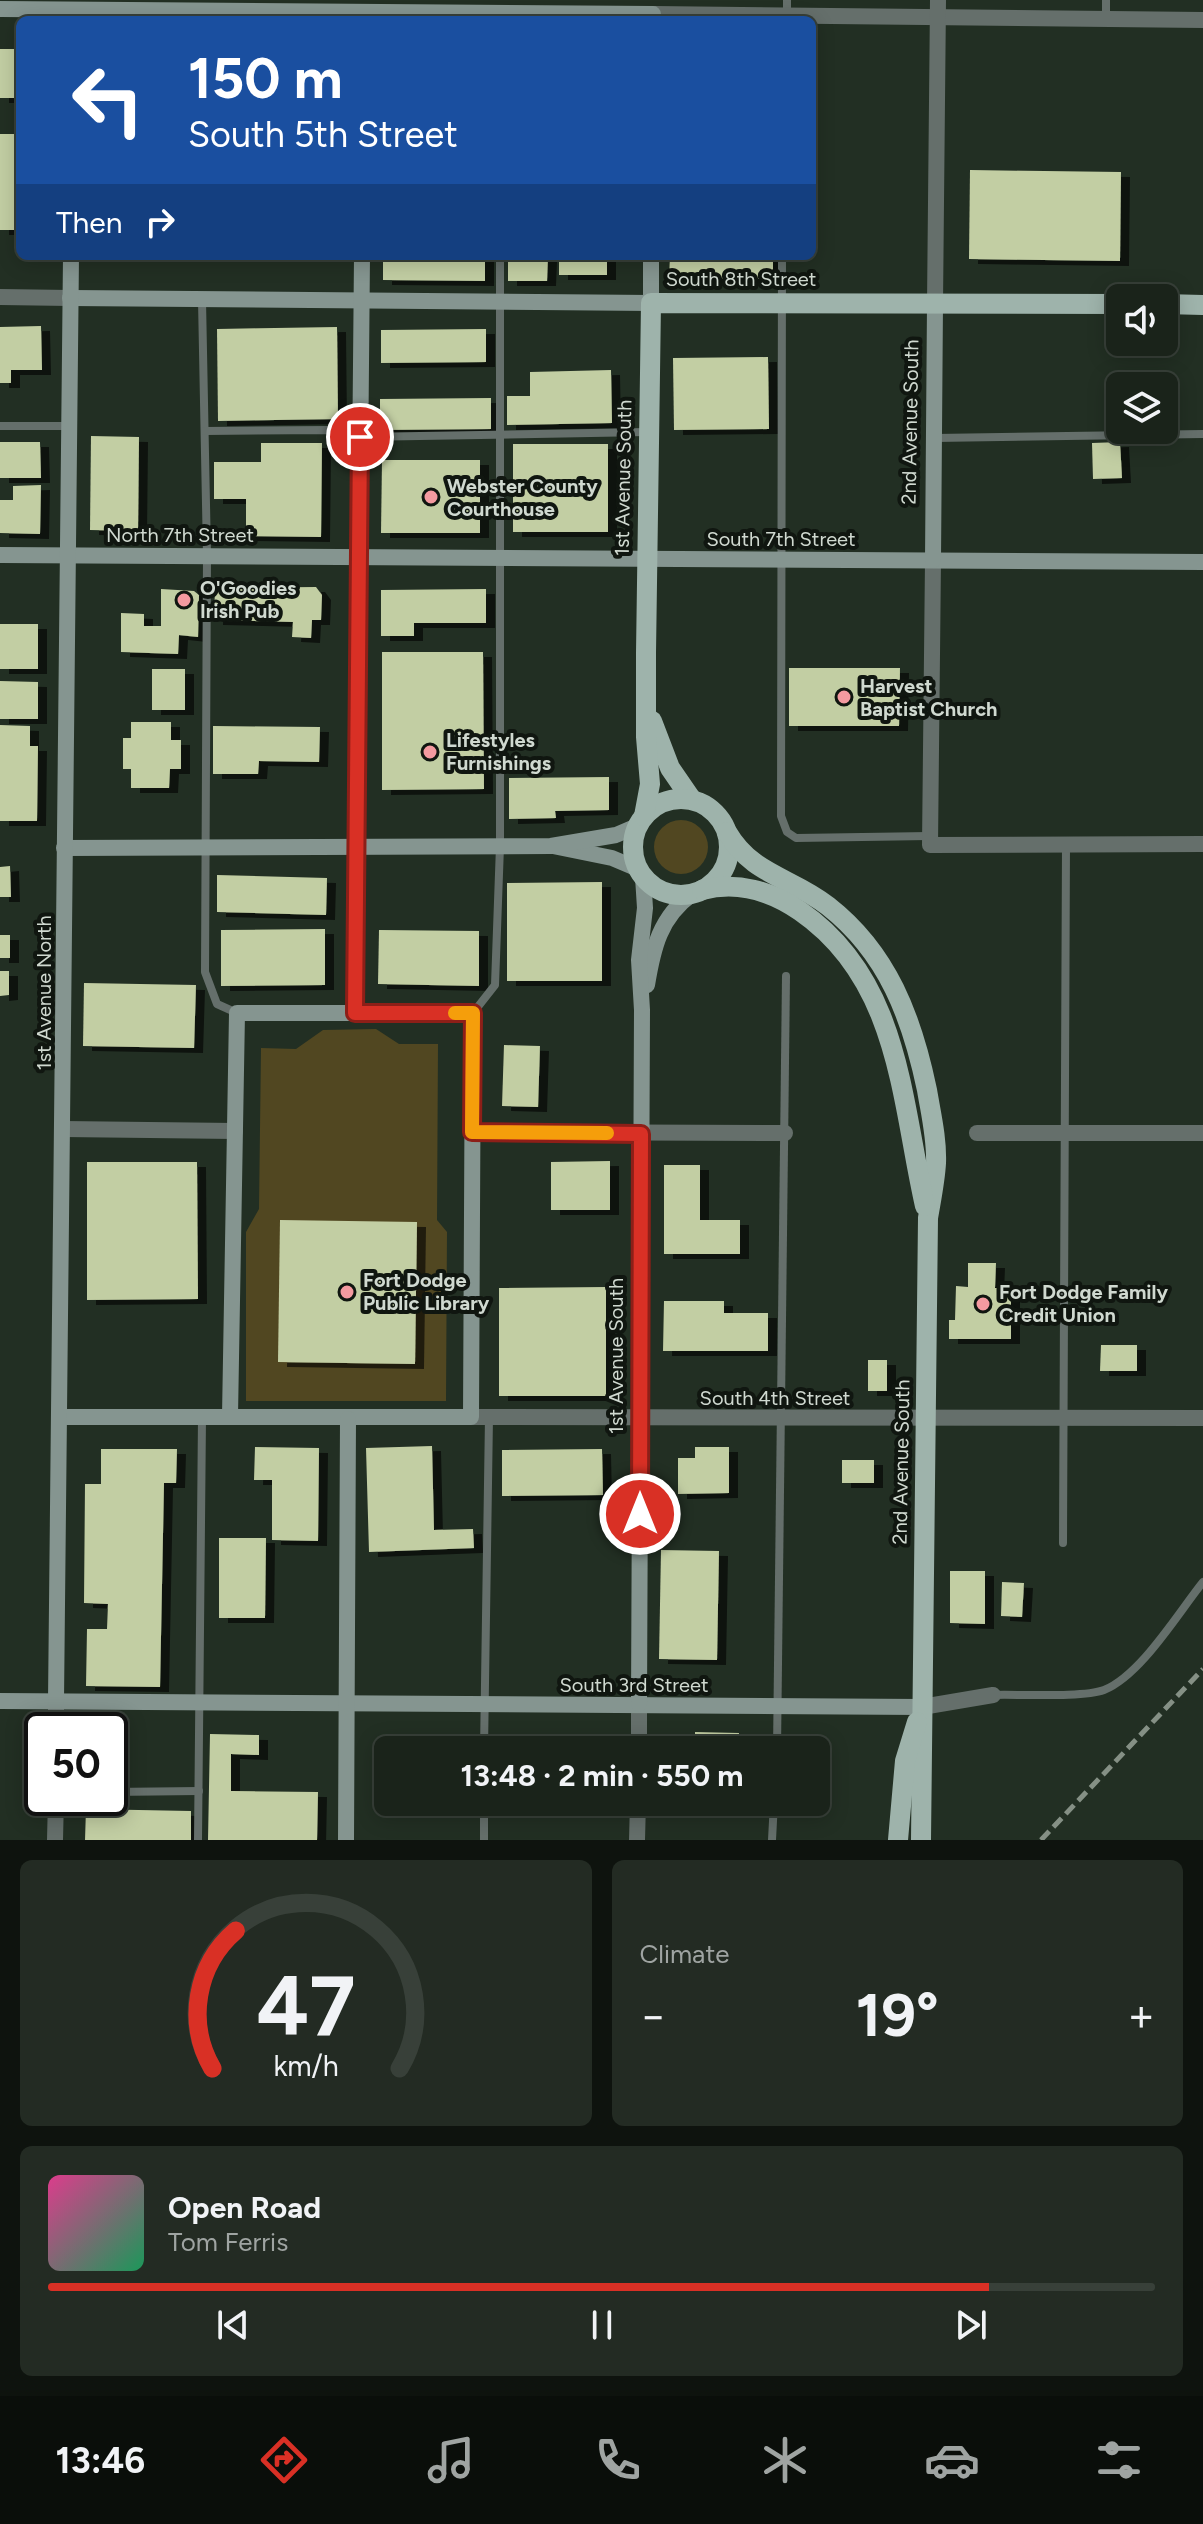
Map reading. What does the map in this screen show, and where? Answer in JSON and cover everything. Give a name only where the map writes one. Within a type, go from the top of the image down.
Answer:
[{"type":"main road","points":[[0,9],[216,6],[365,11],[653,11]]},
{"type":"main road","name":"1st Avenue North","points":[[56,1701],[63,1129],[65,555],[71,260]]},
{"type":"main road","points":[[355,1013],[362,260]]},
{"type":"main road","name":"1st Avenue South","points":[[639,1704],[642,1010],[639,960],[641,873],[633,849],[650,784],[646,558],[651,260]]},
{"type":"main road","name":"South 8th Street","points":[[70,298],[1106,304]]},
{"type":"main road","name":"2nd Avenue South","points":[[933,560],[935,304]]},
{"type":"main road","points":[[1178,304],[1203,305]]},
{"type":"main road","name":"North 7th Street","points":[[0,555],[360,555]]},
{"type":"main road","name":"South 7th Street","points":[[360,555],[1203,562]]},
{"type":"main road","name":"1st Avenue South","points":[[642,1010],[654,947],[663,925],[679,903],[717,879],[727,861],[727,832],[716,814],[692,800],[662,751],[647,701]]},
{"type":"main road","points":[[64,848],[551,846],[616,835],[641,821],[662,802],[692,800]]},
{"type":"main road","name":"2nd Avenue South","points":[[727,832],[748,861],[808,893],[846,922],[870,946],[891,980],[916,1044],[931,1114],[936,1164],[928,1218],[921,1840]]},
{"type":"main road","points":[[551,846],[612,858],[641,873],[670,894],[697,892]]},
{"type":"main road","name":"2nd Avenue South","points":[[697,892],[734,886],[780,899],[816,923],[859,972],[874,996],[895,1052],[928,1218]]},
{"type":"main road","points":[[230,1416],[237,1013],[473,1013],[471,1417]]},
{"type":"main road","name":"South 4th Street","points":[[59,1417],[471,1417]]},
{"type":"main road","points":[[346,1840],[348,1419]]},
{"type":"main road","name":"South 3rd Street","points":[[0,1701],[922,1707]]},
{"type":"main road","points":[[898,1840],[905,1761],[922,1707]]},
{"type":"street","name":"2nd Avenue South","points":[[935,304],[938,0]]},
{"type":"street","points":[[653,11],[787,12],[938,19],[1203,20]]},
{"type":"street","points":[[0,297],[70,298]]},
{"type":"street","name":"2nd Avenue South","points":[[930,841],[933,560]]},
{"type":"street","points":[[930,841],[1203,844]]},
{"type":"street","points":[[63,1129],[235,1131]]},
{"type":"street","points":[[472,1132],[785,1133]]},
{"type":"street","points":[[977,1133],[1203,1133]]},
{"type":"street","name":"South 4th Street","points":[[471,1417],[1203,1418]]},
{"type":"street","points":[[922,1707],[993,1695]]},
{"type":"street","name":"1st Avenue North","points":[[56,1701],[56,1712]]},
{"type":"street","name":"1st Avenue South","points":[[639,1704],[639,1736]]},
{"type":"street","points":[[55,1840],[56,1816]]},
{"type":"street","points":[[637,1840],[638,1816]]},
{"type":"lane","points":[[1106,0],[1106,20]]},
{"type":"lane","points":[[473,1013],[495,985],[500,846],[500,260]]},
{"type":"lane","points":[[782,260],[781,816],[787,832],[796,838],[930,841]]},
{"type":"lane","points":[[202,300],[207,555],[205,972],[217,1004],[237,1013]]},
{"type":"lane","points":[[0,426],[67,426]]},
{"type":"lane","points":[[205,431],[330,430],[360,437],[648,432]]},
{"type":"lane","points":[[934,438],[1203,434]]},
{"type":"lane","points":[[1063,1543],[1068,1132],[1066,844]]},
{"type":"lane","points":[[778,1736],[786,976]]},
{"type":"lane","points":[[198,1840],[202,1416]]},
{"type":"lane","points":[[484,1736],[489,1417]]},
{"type":"lane","points":[[993,1695],[1101,1691],[1123,1679],[1203,1582]]},
{"type":"lane","points":[[128,1792],[199,1791]]},
{"type":"lane","points":[[484,1816],[484,1840]]},
{"type":"lane","points":[[772,1840],[773,1816]]},
{"type":"shaded area","points":[[681,820],[700,828],[708,847],[700,866],[681,874],[662,866],[654,847],[662,828]]},
{"type":"shaded area","points":[[376,1029],[399,1044],[438,1044],[437,1220],[447,1232],[446,1401],[246,1401],[246,1232],[259,1209],[261,1048],[296,1049],[323,1030]]},
{"type":"building","points":[[0,49],[16,49],[16,98],[0,98]]},
{"type":"building","points":[[0,134],[16,134],[16,230],[0,230]]},
{"type":"building","points":[[970,170],[1121,172],[1120,261],[969,259]]},
{"type":"building","points":[[383,260],[485,260],[485,281],[383,280]]},
{"type":"building","points":[[508,260],[548,260],[547,281],[508,281]]},
{"type":"building","points":[[559,260],[607,260],[607,275],[559,275]]},
{"type":"building","points":[[670,260],[773,260],[773,279],[669,278]]},
{"type":"building","points":[[41,326],[42,370],[11,370],[11,383],[0,383],[0,327]]},
{"type":"building","points":[[337,327],[338,419],[218,421],[217,329]]},
{"type":"building","points":[[486,329],[486,362],[381,363],[381,330]]},
{"type":"building","points":[[768,357],[769,429],[674,430],[673,358]]},
{"type":"building","points":[[611,370],[612,423],[507,425],[507,396],[530,396],[530,372]]},
{"type":"building","points":[[491,398],[491,429],[380,430],[380,399]]},
{"type":"building","points":[[91,436],[139,437],[138,531],[90,530]]},
{"type":"building","points":[[0,442],[40,442],[41,478],[0,478]]},
{"type":"building","points":[[261,443],[322,443],[321,537],[246,536],[246,499],[214,499],[214,462],[261,462]]},
{"type":"building","points":[[1092,443],[1120,444],[1122,478],[1093,479]]},
{"type":"building","points":[[513,444],[608,444],[608,532],[513,532]]},
{"type":"building","name":"Webster County Courthouse","points":[[382,460],[480,460],[480,533],[381,533]]},
{"type":"building","points":[[41,485],[40,534],[0,533],[0,500],[13,500],[13,486]]},
{"type":"building","points":[[316,587],[322,595],[321,620],[312,620],[311,638],[292,637],[293,622],[214,620],[215,588]]},
{"type":"building","points":[[161,589],[194,591],[199,595],[198,637],[179,635],[178,654],[121,652],[121,613],[144,614],[144,626],[161,626]]},
{"type":"building","points":[[486,589],[486,623],[414,623],[414,636],[381,636],[381,590]]},
{"type":"building","points":[[0,624],[38,624],[38,669],[0,669]]},
{"type":"building","points":[[382,652],[483,652],[484,789],[382,790]]},
{"type":"building","name":"Harvest Baptist Church","points":[[789,668],[900,668],[899,726],[789,726]]},
{"type":"building","points":[[152,669],[185,669],[185,710],[152,710]]},
{"type":"building","points":[[0,681],[38,682],[38,719],[0,719]]},
{"type":"building","points":[[131,722],[171,722],[171,740],[181,740],[181,769],[170,769],[169,788],[131,788],[131,769],[123,769],[123,738],[131,738]]},
{"type":"building","points":[[0,725],[30,726],[30,746],[38,746],[37,821],[0,821]]},
{"type":"building","points":[[213,726],[320,727],[319,762],[259,761],[258,774],[213,774]]},
{"type":"building","points":[[609,777],[609,810],[555,811],[556,818],[509,819],[509,778]]},
{"type":"building","points":[[10,866],[11,897],[0,897],[0,867]]},
{"type":"building","points":[[217,875],[327,878],[326,915],[217,912]]},
{"type":"building","points":[[602,882],[602,981],[507,981],[507,883]]},
{"type":"building","points":[[325,929],[325,985],[221,986],[221,930]]},
{"type":"building","points":[[379,930],[479,931],[479,986],[378,984]]},
{"type":"building","points":[[0,935],[10,935],[10,958],[0,958]]},
{"type":"building","points":[[0,971],[9,971],[9,995],[0,996]]},
{"type":"building","points":[[84,983],[196,985],[194,1048],[83,1046]]},
{"type":"building","points":[[504,1045],[540,1046],[538,1107],[502,1106]]},
{"type":"building","points":[[610,1161],[610,1210],[551,1210],[551,1162]]},
{"type":"building","points":[[87,1162],[197,1162],[198,1299],[87,1300]]},
{"type":"building","points":[[664,1165],[700,1165],[700,1220],[740,1220],[740,1254],[664,1254]]},
{"type":"building","name":"Fort Dodge Public Library","points":[[280,1220],[417,1222],[415,1364],[278,1362]]},
{"type":"building","name":"Fort Dodge Family Credit Union","points":[[968,1263],[996,1263],[995,1288],[1011,1288],[1011,1339],[949,1339],[949,1320],[955,1320],[956,1286],[968,1287]]},
{"type":"building","points":[[606,1287],[606,1396],[499,1396],[499,1288]]},
{"type":"building","points":[[664,1301],[724,1301],[724,1313],[768,1313],[768,1351],[663,1351]]},
{"type":"building","points":[[1101,1345],[1137,1345],[1137,1371],[1100,1371]]},
{"type":"building","points":[[868,1360],[887,1360],[887,1391],[868,1391]]},
{"type":"building","points":[[432,1446],[434,1530],[473,1529],[474,1548],[369,1552],[366,1448]]},
{"type":"building","points":[[255,1447],[319,1448],[318,1541],[272,1540],[272,1480],[254,1480]]},
{"type":"building","points":[[695,1447],[729,1447],[729,1493],[678,1494],[678,1458],[695,1458]]},
{"type":"building","points":[[101,1449],[177,1449],[176,1483],[164,1483],[160,1687],[86,1686],[87,1629],[107,1629],[108,1604],[84,1603],[85,1484],[101,1484]]},
{"type":"building","points":[[602,1449],[603,1495],[502,1496],[502,1450]]},
{"type":"building","points":[[842,1460],[874,1460],[874,1483],[842,1483]]},
{"type":"building","points":[[219,1538],[266,1538],[265,1618],[219,1618]]},
{"type":"building","points":[[661,1550],[719,1551],[717,1660],[659,1659]]},
{"type":"building","points":[[950,1571],[985,1571],[985,1624],[950,1623]]},
{"type":"building","points":[[1002,1582],[1024,1583],[1022,1617],[1001,1616]]},
{"type":"building","points":[[695,1732],[739,1733],[739,1736],[695,1736]]},
{"type":"building","points":[[210,1734],[259,1735],[259,1755],[231,1754],[231,1791],[318,1792],[317,1840],[208,1840]]},
{"type":"building","points":[[128,1810],[191,1811],[191,1840],[85,1840],[86,1816],[128,1816]]},
{"type":"railway","points":[[1041,1840],[1203,1669]]},
{"type":"slow traffic","points":[[455,1013],[473,1013],[472,1132],[607,1133]]},
{"type":"place","name":"Webster County Courthouse","points":[[431,497]]},
{"type":"place","name":"O'Goodies Irish Pub","points":[[184,600]]},
{"type":"place","name":"Harvest Baptist Church","points":[[844,697]]},
{"type":"place","name":"Lifestyles Furnishings","points":[[430,752]]},
{"type":"place","name":"Fort Dodge Public Library","points":[[347,1292]]},
{"type":"place","name":"Fort Dodge Family Credit Union","points":[[983,1304]]},
{"type":"route","points":[[360,437],[355,1013],[473,1013],[472,1132],[641,1134],[640,1514]]}]
